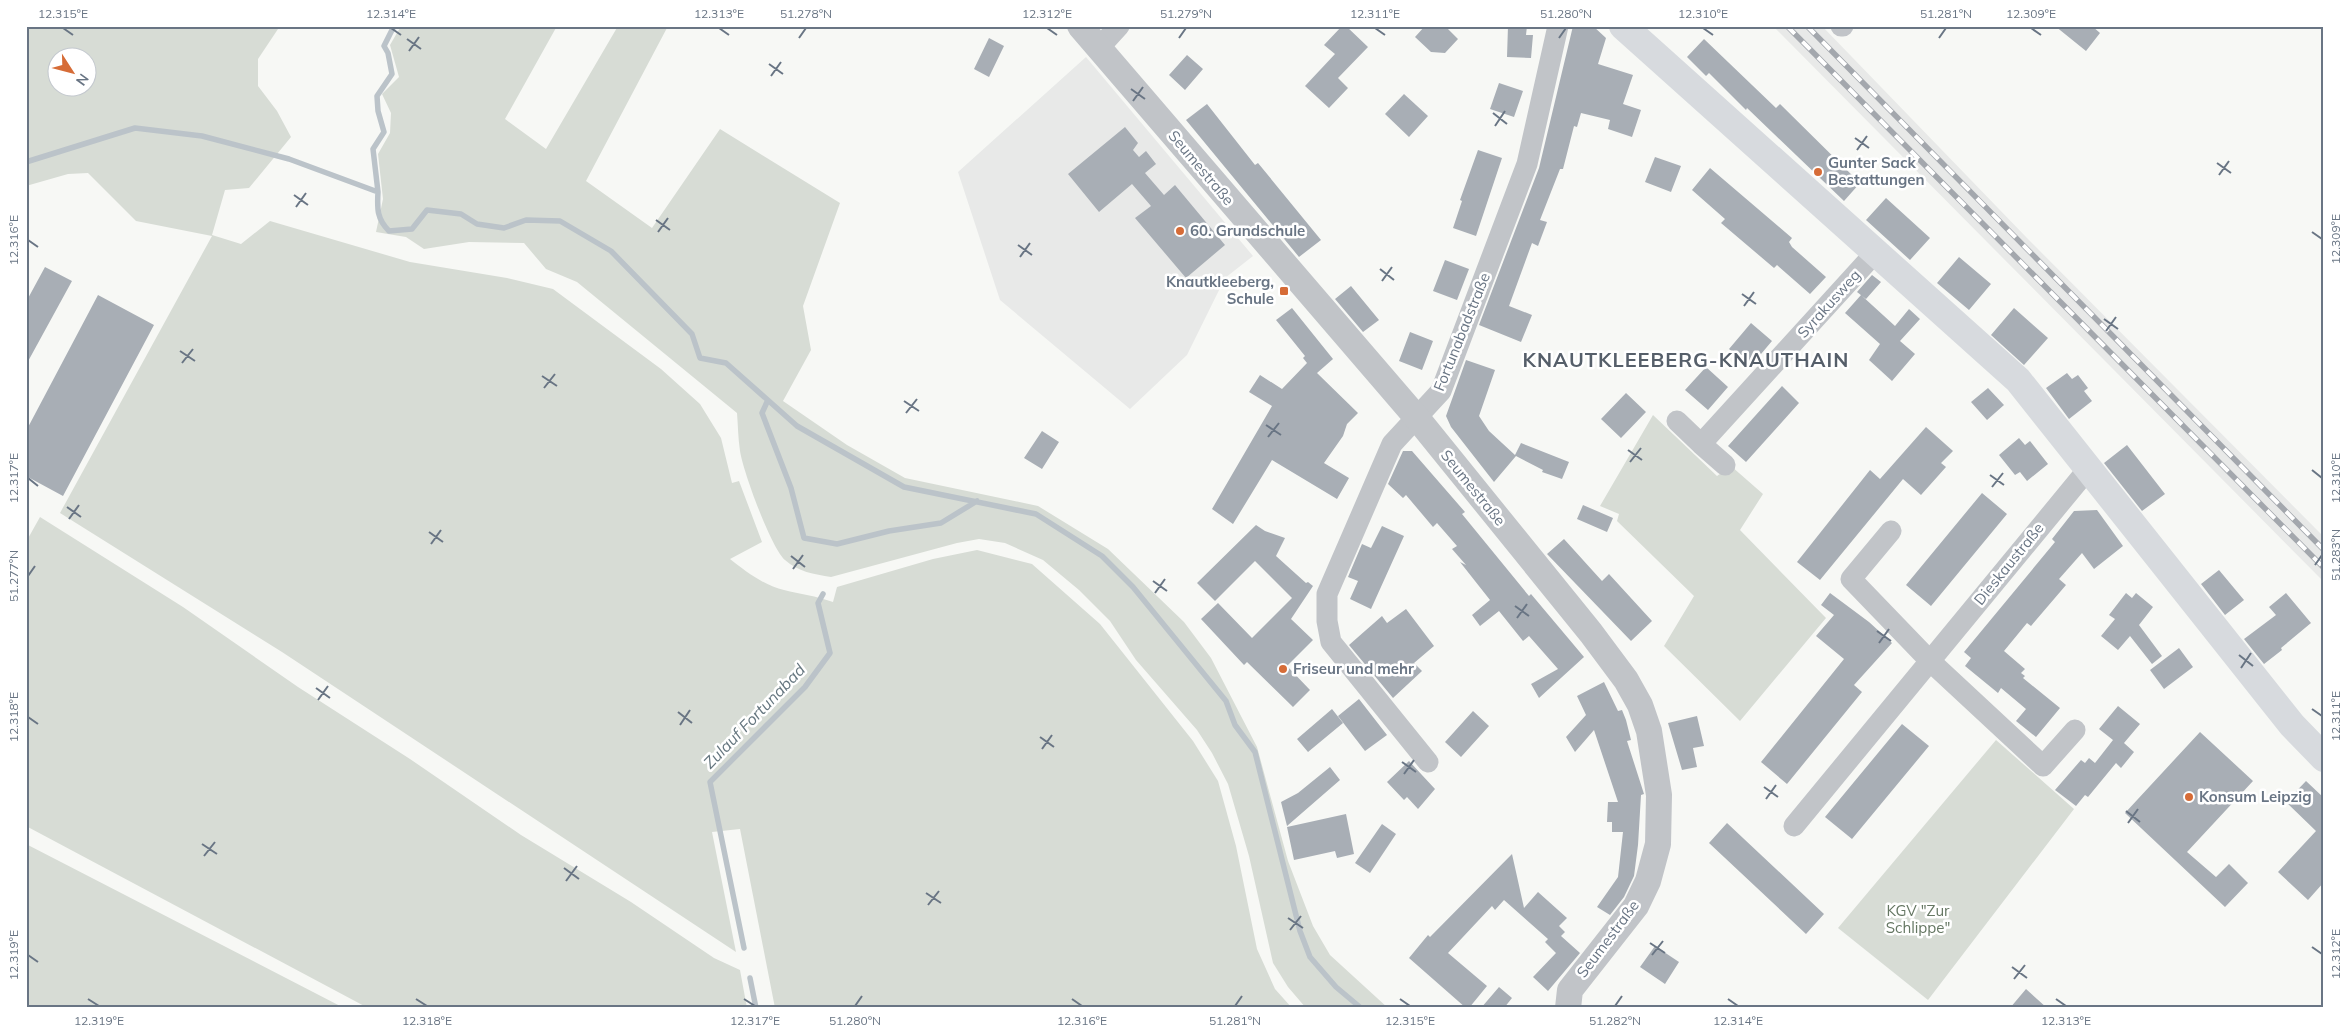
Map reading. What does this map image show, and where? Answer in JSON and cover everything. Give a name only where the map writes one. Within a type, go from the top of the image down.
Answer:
[{"type":"main road","points":[[1623,26],[2018,380],[2292,725],[2324,758]]},
{"type":"street","name":"Seumestraße","points":[[1080,26],[1417,418],[1626,680],[1640,704],[1649,731],[1659,795],[1658,844],[1650,872],[1636,906],[1570,990],[1568,1008]]},
{"type":"street","points":[[1099,48],[1119,26]]},
{"type":"street","name":"Fortunabadstraße","points":[[1428,762],[1331,642],[1327,621],[1327,594],[1392,444],[1441,391],[1527,164],[1558,26]]},
{"type":"street","name":"Syrakusweg","points":[[1702,444],[1875,253]]},
{"type":"street","points":[[1677,421],[1724,465]]},
{"type":"street","name":"Dieskaustraße","points":[[1794,826],[2089,468]]},
{"type":"street","points":[[1891,531],[1851,580],[1930,661],[2043,766],[2075,730]]},
{"type":"shaded area","points":[[1773,26],[1822,26],[2027,238],[2324,537],[2324,582]]},
{"type":"shaded area","points":[[1086,57],[1253,256],[1225,278],[1187,355],[1130,409],[1000,300],[958,172]]},
{"type":"green space","points":[[26,26],[283,26],[278,29],[258,59],[258,86],[277,111],[291,137],[249,188],[225,190],[212,235],[241,244],[270,221],[410,262],[507,278],[553,289],[661,369],[700,404],[721,438],[732,483],[739,481],[762,542],[730,559],[763,582],[777,588],[833,602],[837,587],[933,559],[977,550],[1032,564],[1100,624],[1193,741],[1218,781],[1236,846],[1257,949],[1275,989],[1292,1008],[775,1008],[740,829],[712,832],[736,952],[282,652],[60,513],[212,236],[136,221],[88,173],[68,174],[26,186]]},
{"type":"green space","points":[[401,26],[557,26],[505,119],[546,149],[618,26],[668,26],[586,181],[652,228],[720,129],[840,203],[803,306],[811,350],[783,401],[847,445],[905,478],[1038,506],[1108,549],[1184,622],[1211,658],[1257,747],[1288,861],[1313,926],[1330,955],[1388,1008],[1306,1008],[1288,987],[1273,963],[1249,856],[1228,784],[1212,753],[1197,730],[1136,660],[1110,621],[1079,590],[1043,560],[1005,543],[979,539],[957,543],[831,577],[806,572],[795,567],[779,553],[758,508],[742,461],[737,413],[577,282],[546,269],[524,243],[469,242],[424,249],[406,237],[376,232],[383,199],[378,154],[390,133],[391,113],[382,94],[399,77],[390,45]]},
{"type":"green space","points":[[1653,415],[1717,476],[1731,466],[1763,494],[1740,530],[1826,618],[1740,721],[1664,646],[1694,596],[1617,521],[1619,514],[1600,506]]},
{"type":"green space","points":[[40,517],[183,607],[298,687],[410,759],[521,835],[631,902],[714,958],[740,970],[747,1008],[368,1008],[26,826],[26,542]]},
{"type":"green space","name":"KGV \"Zur Schlippe\"","points":[[1996,740],[2074,809],[1928,1000],[1838,928]]},
{"type":"green space","points":[[26,844],[344,1008],[26,1008]]},
{"type":"building","points":[[1342,26],[1346,26],[1368,47],[1338,78],[1348,88],[1329,108],[1305,86],[1335,54],[1324,45]]},
{"type":"building","points":[[1425,26],[1445,26],[1458,39],[1445,53],[1431,52],[1415,37]]},
{"type":"building","points":[[1508,26],[1527,26],[1526,35],[1533,35],[1531,58],[1507,57]]},
{"type":"building","points":[[1573,26],[1593,26],[1606,38],[1598,64],[1633,75],[1623,104],[1641,110],[1632,137],[1608,129],[1610,120],[1581,113],[1577,127],[1574,126],[1563,169],[1560,169],[1540,220],[1547,222],[1538,246],[1532,243],[1509,306],[1532,315],[1521,342],[1479,325],[1539,168]]},
{"type":"building","points":[[2055,26],[2092,26],[2100,33],[2086,51]]},
{"type":"building","points":[[989,38],[1004,46],[989,77],[974,69]]},
{"type":"building","points":[[1704,39],[1776,108],[1780,104],[1860,183],[1844,201],[1709,73],[1706,76],[1687,57]]},
{"type":"building","points":[[1187,55],[1203,69],[1185,90],[1169,75]]},
{"type":"building","points":[[1499,83],[1523,91],[1514,117],[1490,109]]},
{"type":"building","points":[[1404,94],[1428,116],[1409,137],[1385,114]]},
{"type":"building","points":[[1207,104],[1255,165],[1258,163],[1321,240],[1299,257],[1186,120]]},
{"type":"building","points":[[1125,127],[1138,143],[1133,150],[1139,157],[1146,151],[1156,164],[1145,173],[1164,195],[1175,185],[1225,245],[1186,278],[1135,218],[1151,206],[1132,184],[1099,212],[1068,174]]},
{"type":"building","points":[[1478,150],[1502,158],[1476,236],[1453,228],[1462,201],[1460,200]]},
{"type":"building","points":[[1655,157],[1681,166],[1671,192],[1645,182]]},
{"type":"building","points":[[1710,168],[1792,238],[1789,242],[1792,247],[1826,277],[1810,294],[1777,265],[1774,268],[1721,223],[1725,219],[1692,190]]},
{"type":"building","points":[[1886,198],[1930,238],[1910,260],[1866,220]]},
{"type":"building","points":[[1959,257],[1991,284],[1969,310],[1937,283]]},
{"type":"building","points":[[1445,260],[1469,269],[1457,300],[1433,291]]},
{"type":"building","points":[[45,267],[72,281],[26,365],[26,302]]},
{"type":"building","points":[[1872,275],[1881,282],[1866,299],[1857,292]]},
{"type":"building","points":[[1351,286],[1379,320],[1363,332],[1335,299]]},
{"type":"building","points":[[98,295],[154,325],[63,496],[26,476],[26,431]]},
{"type":"building","points":[[1861,295],[1895,326],[1909,309],[1920,319],[1900,341],[1915,354],[1892,381],[1869,360],[1880,344],[1845,313]]},
{"type":"building","points":[[1292,308],[1333,359],[1317,373],[1358,413],[1347,424],[1343,436],[1324,463],[1349,478],[1337,499],[1272,460],[1233,524],[1212,509],[1272,406],[1249,392],[1260,375],[1282,389],[1307,363],[1303,358],[1305,356],[1276,320]]},
{"type":"building","points":[[2014,308],[2048,338],[2024,365],[1991,335]]},
{"type":"building","points":[[1751,323],[1772,341],[1750,367],[1729,349]]},
{"type":"building","points":[[1410,332],[1433,341],[1422,370],[1399,361]]},
{"type":"building","points":[[1466,360],[1495,370],[1479,416],[1489,431],[1515,455],[1521,443],[1569,462],[1562,479],[1542,472],[1543,470],[1516,456],[1494,482],[1451,427],[1446,416]]},
{"type":"building","points":[[1706,367],[1728,387],[1708,410],[1685,390]]},
{"type":"building","points":[[2067,373],[2072,379],[2078,375],[2088,388],[2084,391],[2092,401],[2069,419],[2046,388]]},
{"type":"building","points":[[1782,386],[1799,403],[1746,462],[1728,446]]},
{"type":"building","points":[[1988,388],[2004,405],[1987,420],[1971,402]]},
{"type":"building","points":[[1626,393],[1646,412],[1621,438],[1601,419]]},
{"type":"building","points":[[1926,427],[1953,451],[1941,463],[1946,467],[1921,495],[1903,479],[1820,580],[1797,562],[1870,470],[1880,479]]},
{"type":"building","points":[[1042,431],[1059,442],[1042,469],[1024,458]]},
{"type":"building","points":[[2019,438],[2025,445],[2030,441],[2048,464],[2027,481],[2020,472],[2015,475],[1999,455]]},
{"type":"building","points":[[2127,445],[2165,494],[2142,511],[2104,463]]},
{"type":"building","points":[[1403,451],[1412,451],[1465,512],[1462,514],[1529,596],[1531,594],[1584,657],[1539,698],[1531,684],[1558,669],[1529,636],[1523,641],[1499,611],[1480,626],[1472,615],[1490,600],[1460,562],[1466,565],[1452,549],[1457,546],[1437,523],[1433,527],[1406,495],[1403,498],[1388,484]]},
{"type":"building","points":[[1982,493],[2007,514],[1931,606],[1906,585]]},
{"type":"building","points":[[1583,505],[1613,518],[1607,532],[1577,519]]},
{"type":"building","points":[[2097,510],[2123,546],[2094,569],[2082,553],[2059,579],[2066,585],[2031,626],[2027,623],[2004,651],[2025,669],[2021,673],[2025,676],[2023,678],[2060,708],[2036,737],[2016,721],[2026,709],[2001,688],[1998,693],[1965,666],[1971,658],[1964,652],[2055,542],[2052,539],[2074,511]]},
{"type":"building","points":[[1256,525],[1265,531],[1285,538],[1276,556],[1306,583],[1308,582],[1313,586],[1291,619],[1313,640],[1287,666],[1310,690],[1293,707],[1247,662],[1244,665],[1201,619],[1218,603],[1252,638],[1292,598],[1255,561],[1215,601],[1197,583]]},
{"type":"building","points":[[1382,526],[1404,536],[1371,609],[1350,599],[1358,581],[1348,577],[1362,544],[1371,548]]},
{"type":"building","points":[[1564,539],[1602,581],[1609,574],[1652,621],[1631,641],[1547,554]]},
{"type":"building","points":[[2219,570],[2244,600],[2225,615],[2201,584]]},
{"type":"building","points":[[1830,593],[1869,622],[1892,643],[1854,685],[1862,692],[1787,784],[1761,762],[1844,659],[1816,636],[1834,615],[1821,605]]},
{"type":"building","points":[[2126,593],[2132,598],[2136,593],[2153,607],[2139,625],[2162,656],[2152,664],[2130,636],[2118,650],[2101,636],[2115,619],[2109,615]]},
{"type":"building","points":[[2286,593],[2311,623],[2264,664],[2244,639],[2276,615],[2269,607]]},
{"type":"building","points":[[1406,609],[1434,646],[1414,663],[1422,671],[1393,698],[1349,645],[1382,616],[1387,623]]},
{"type":"building","points":[[2179,648],[2193,667],[2164,689],[2150,670]]},
{"type":"building","points":[[1604,682],[1618,711],[1622,710],[1626,720],[1631,740],[1627,741],[1644,794],[1641,795],[1634,876],[1624,897],[1610,915],[1597,907],[1618,877],[1623,832],[1612,832],[1612,822],[1607,822],[1608,802],[1618,802],[1594,730],[1575,752],[1566,737],[1586,715],[1577,696]]},
{"type":"building","points":[[1359,699],[1387,735],[1365,751],[1338,716]]},
{"type":"building","points":[[2118,706],[2140,724],[2124,743],[2134,752],[2121,768],[2116,763],[2088,797],[2085,795],[2076,806],[2055,790],[2081,760],[2085,763],[2089,758],[2095,763],[2113,740],[2099,729]]},
{"type":"building","points":[[1332,709],[1343,723],[1308,752],[1297,739]]},
{"type":"building","points":[[1473,711],[1489,726],[1461,757],[1445,742]]},
{"type":"building","points":[[1697,716],[1704,746],[1693,748],[1697,767],[1682,770],[1668,723]]},
{"type":"building","points":[[1902,724],[1929,746],[1852,839],[1825,817]]},
{"type":"building","name":"Konsum Leipzig","points":[[2200,732],[2253,781],[2187,852],[2216,877],[2229,864],[2248,883],[2225,907],[2125,813]]},
{"type":"building","points":[[1409,761],[1435,789],[1418,809],[1407,797],[1404,800],[1387,782]]},
{"type":"building","points":[[1330,767],[1340,780],[1287,826],[1281,802],[1298,793]]},
{"type":"building","points":[[2306,781],[2324,798],[2324,882],[2308,900],[2278,872],[2316,831],[2286,802]]},
{"type":"building","points":[[1346,814],[1354,854],[1337,858],[1335,851],[1294,860],[1287,827]]},
{"type":"building","points":[[1727,823],[1824,914],[1806,934],[1709,843]]},
{"type":"building","points":[[1382,824],[1396,834],[1370,873],[1355,863]]},
{"type":"building","points":[[1512,854],[1524,908],[1538,892],[1567,918],[1559,926],[1565,932],[1561,936],[1580,953],[1548,991],[1533,977],[1556,953],[1545,942],[1548,939],[1504,900],[1495,910],[1492,906],[1448,953],[1487,986],[1469,1008],[1466,1008],[1409,958],[1428,935],[1430,937]]},
{"type":"building","points":[[1655,946],[1679,962],[1665,984],[1640,967]]},
{"type":"building","points":[[1499,987],[1512,998],[1504,1008],[1481,1008]]},
{"type":"building","points":[[2026,989],[2047,1008],[2010,1008]]},
{"type":"waterway","points":[[378,192],[373,149],[384,132],[378,111],[377,96],[392,74],[388,53],[384,46],[394,26]]},
{"type":"waterway","points":[[26,162],[135,128],[202,136],[289,159],[378,192],[379,213],[382,222],[389,231],[412,229],[427,210],[461,214],[477,224],[504,228],[526,220],[560,221],[611,251],[692,334],[700,358],[726,363],[797,426],[904,487],[1036,514],[1102,556],[1133,587],[1226,701],[1235,725],[1255,752],[1300,931],[1310,957],[1336,987],[1361,1008]]},
{"type":"waterway","points":[[767,402],[762,413],[791,488],[804,538],[837,544],[889,531],[941,523],[977,501]]},
{"type":"waterway","name":"Zulauf Fortunabad","points":[[744,948],[710,782],[805,687],[830,653],[818,603],[823,594]]},
{"type":"waterway","name":"Zulauf Fortunabad","points":[[750,978],[756,1008]]},
{"type":"railway","points":[[1787,26],[2324,568]]},
{"type":"railway","points":[[1807,26],[2324,550]]},
{"type":"place","name":"Gunter Sack Bestattungen","points":[[1818,172]]},
{"type":"place","name":"60. Grundschule","points":[[1180,231]]},
{"type":"place","name":"Knautkleeberg, Schule","points":[[1284,291]]},
{"type":"place","name":"Friseur und mehr","points":[[1283,669]]},
{"type":"place","name":"Konsum Leipzig","points":[[2189,797]]},
{"type":"district","name":"KNAUTKLEEBERG-KNAUTHAIN","points":[[1686,360]]}]
